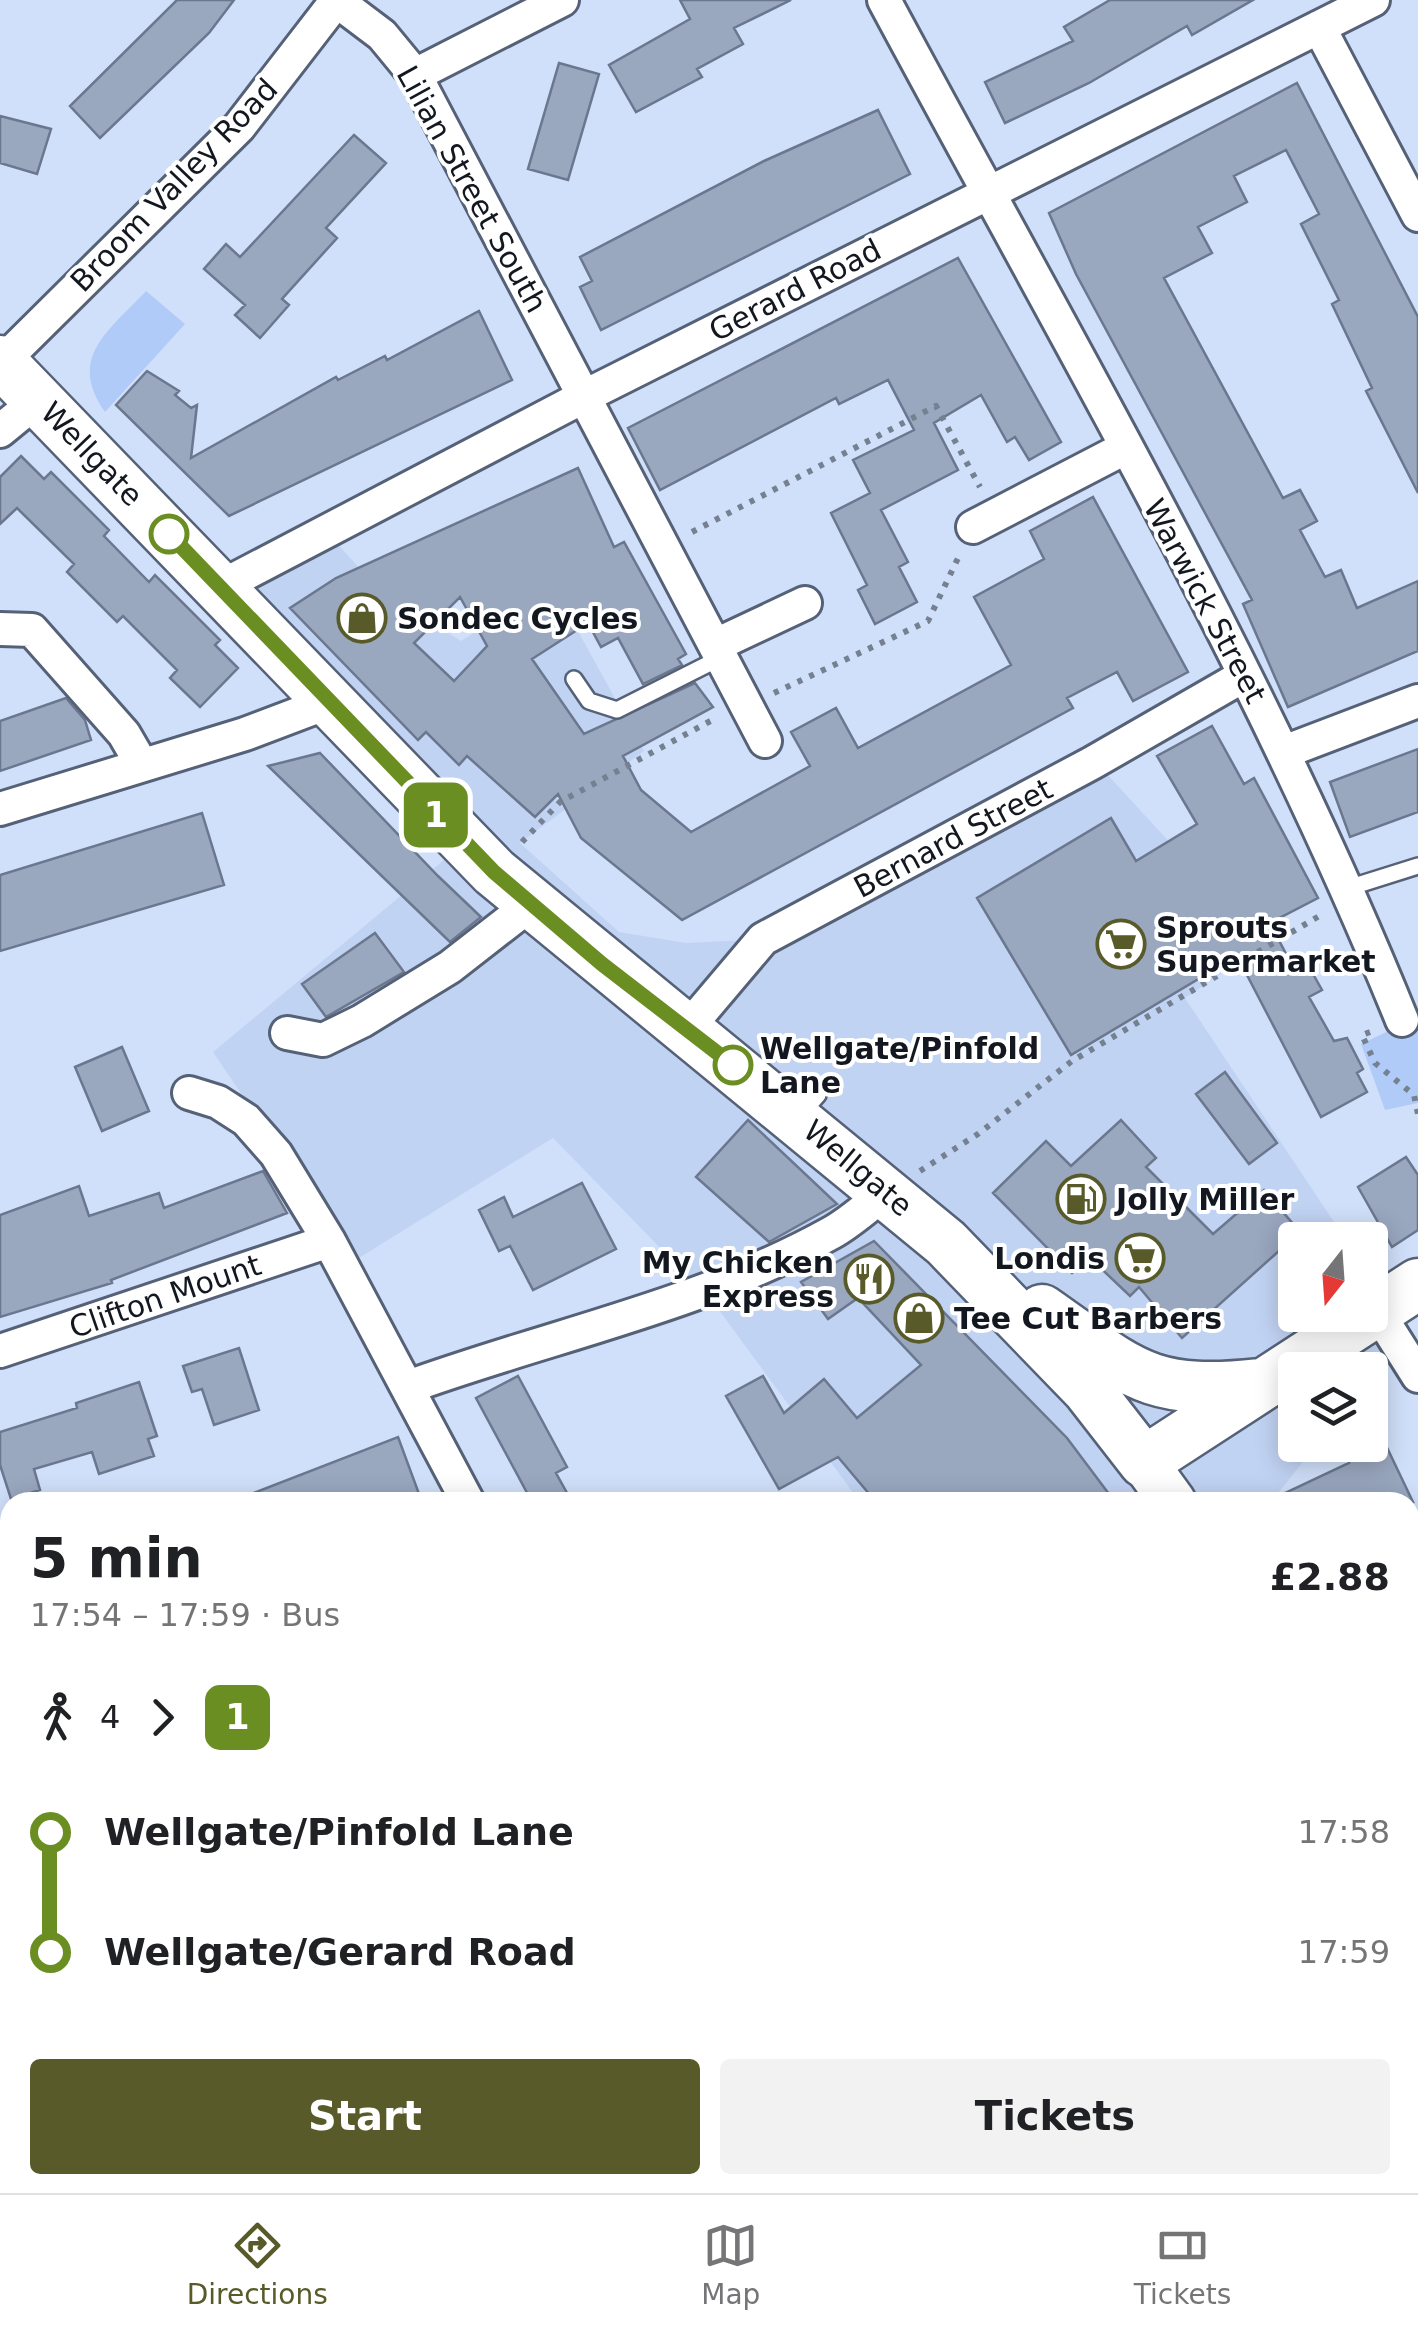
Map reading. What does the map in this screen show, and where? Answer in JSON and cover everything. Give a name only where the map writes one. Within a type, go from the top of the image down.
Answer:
[{"type":"main road","name":"Wellgate","points":[[1,362],[327,703],[531,904],[686,1030],[808,1106],[886,1192],[946,1244],[1088,1390],[1144,1462]]},
{"type":"main road","points":[[946,1244],[1128,1370],[1153,1382],[1204,1390],[1269,1384]]},
{"type":"main road","points":[[1388,1304],[1418,1284]]},
{"type":"main road","points":[[1144,1462],[1347,1332]]},
{"type":"street","name":"Lilian Street South","points":[[337,0],[382,34],[416,75],[583,397],[721,650],[765,741]]},
{"type":"street","name":"Broom Valley Road","points":[[1,362],[239,127],[337,0]]},
{"type":"street","points":[[416,75],[562,0]]},
{"type":"street","name":"Warwick Street","points":[[884,0],[1245,675],[1350,892],[1402,1020]]},
{"type":"street","name":"Gerard Road","points":[[220,587],[583,397],[1373,0]]},
{"type":"street","points":[[1320,27],[1418,215]]},
{"type":"street","points":[[0,431],[40,399]]},
{"type":"street","points":[[984,520],[1125,448]]},
{"type":"street","points":[[721,650],[805,603]]},
{"type":"street","points":[[0,630],[32,630],[124,734],[142,765]]},
{"type":"street","name":"Bernard Street","points":[[686,1030],[762,938],[1092,763],[1245,675]]},
{"type":"street","points":[[1284,752],[1418,701]]},
{"type":"street","points":[[0,810],[245,734],[327,703]]},
{"type":"street","points":[[286,1033],[323,1040],[362,1021],[450,967],[531,904]]},
{"type":"street","points":[[189,1093],[218,1102],[256,1132],[276,1154],[329,1241],[463,1492]]},
{"type":"street","points":[[408,1387],[558,1341],[742,1274],[833,1232],[886,1192]]},
{"type":"street","name":"Clifton Mount","points":[[0,1351],[329,1241]]},
{"type":"street","points":[[1388,1329],[1418,1376]]},
{"type":"street","name":"Wellgate","points":[[1144,1462],[1165,1492]]},
{"type":"lane","points":[[574,679],[589,701],[617,710],[721,650]]},
{"type":"lane","points":[[1350,892],[1418,866]]},
{"type":"path","points":[[664,546],[936,406],[984,520]]},
{"type":"path","points":[[886,1192],[978,1134],[1072,1061],[1350,892]]},
{"type":"path","points":[[1402,1020],[1362,1035],[1375,1063],[1414,1095],[1418,1114]]},
{"type":"shaded area","points":[[146,291],[185,324],[105,412],[94,393],[91,360],[107,332]]},
{"type":"shaded area","points":[[317,521],[379,590],[461,641],[552,584],[644,751],[520,843],[619,932],[686,943],[763,939],[1095,761],[1264,945],[1185,998],[1334,1222],[1278,1222],[1278,1332],[1388,1332],[1388,1303],[1409,1335],[1381,1352],[1278,1352],[1278,1462],[1303,1462],[1279,1492],[853,1492],[713,1302],[553,1138],[354,1261],[213,1052],[475,834],[224,574]]},
{"type":"shaded area","points":[[1418,1017],[1418,1103],[1385,1110],[1361,1044]]},
{"type":"building","points":[[177,0],[234,0],[209,33],[100,138],[70,106]]},
{"type":"building","points":[[680,0],[791,0],[734,28],[743,44],[697,69],[702,77],[636,112],[609,65],[690,19]]},
{"type":"building","points":[[1110,0],[1253,0],[1192,35],[1187,26],[1089,83],[1005,123],[985,82],[1073,41],[1064,27]]},
{"type":"building","points":[[559,63],[599,74],[568,180],[528,169]]},
{"type":"building","points":[[1297,83],[1418,317],[1418,493],[1366,391],[1372,388],[1332,304],[1339,300],[1301,224],[1319,214],[1286,150],[1234,176],[1247,202],[1198,227],[1212,253],[1164,278],[1283,498],[1300,490],[1317,521],[1300,530],[1325,577],[1341,570],[1357,608],[1418,581],[1418,651],[1288,707],[1243,604],[1252,600],[1076,274],[1049,213]]},
{"type":"building","points":[[878,110],[910,174],[601,330],[580,287],[592,281],[580,257],[764,161]]},
{"type":"building","points":[[0,116],[51,129],[37,174],[0,163]]},
{"type":"building","points":[[354,135],[386,163],[326,228],[337,238],[282,299],[289,305],[260,338],[235,315],[245,305],[204,269],[226,244],[240,257]]},
{"type":"building","points":[[958,258],[1061,442],[1029,460],[1015,437],[1007,442],[981,395],[934,423],[958,470],[881,510],[908,562],[899,567],[917,602],[875,624],[858,590],[867,585],[831,513],[870,493],[853,460],[914,430],[888,380],[839,404],[836,398],[660,490],[628,428]]},
{"type":"building","points":[[479,311],[512,380],[229,516],[116,405],[147,371],[179,391],[175,395],[191,408],[197,405],[191,458],[336,377],[338,380],[385,356],[387,360]]},
{"type":"building","points":[[21,456],[44,479],[51,472],[109,530],[104,536],[149,582],[155,575],[220,640],[215,645],[238,668],[200,707],[170,678],[177,670],[123,616],[117,622],[67,572],[74,564],[17,508],[0,524],[0,477]]},
{"type":"building","points":[[578,468],[614,547],[624,542],[686,654],[678,659],[682,665],[643,684],[618,638],[601,647],[588,623],[532,659],[584,734],[695,683],[713,707],[623,756],[641,790],[691,832],[810,766],[791,732],[836,708],[858,748],[1011,665],[974,597],[1044,559],[1030,531],[1093,497],[1188,672],[1133,701],[1117,672],[1067,698],[1073,708],[682,920],[581,838],[558,794],[535,817],[467,756],[459,765],[426,732],[418,740],[290,608],[336,578]],"holes":[[[460,597],[487,646],[454,681],[414,643]]]},
{"type":"building","points":[[66,698],[85,720],[91,740],[0,771],[0,721]]},
{"type":"building","points":[[1212,726],[1244,784],[1254,778],[1318,898],[1270,923],[1295,971],[1308,965],[1322,990],[1309,997],[1334,1041],[1347,1038],[1363,1069],[1357,1073],[1367,1092],[1321,1117],[1237,956],[1071,1055],[977,898],[1111,818],[1136,861],[1197,824],[1157,756]]},
{"type":"building","points":[[1418,749],[1418,812],[1350,837],[1330,782]]},
{"type":"building","points":[[320,753],[481,917],[450,942],[268,766]]},
{"type":"building","points":[[202,813],[224,885],[0,951],[0,875]]},
{"type":"building","points":[[375,933],[404,972],[326,1017],[302,984]]},
{"type":"building","points":[[122,1047],[149,1111],[102,1131],[75,1067]]},
{"type":"building","points":[[1225,1072],[1277,1143],[1249,1164],[1196,1094]]},
{"type":"building","points":[[748,1120],[837,1204],[769,1242],[696,1177]]},
{"type":"building","points":[[1121,1120],[1156,1158],[1146,1167],[1213,1234],[1264,1190],[1291,1222],[1278,1222],[1278,1252],[1182,1338],[1139,1287],[1130,1296],[1089,1257],[1072,1273],[993,1193],[1046,1141],[1071,1166]]},
{"type":"building","points":[[1406,1157],[1418,1175],[1418,1230],[1392,1247],[1388,1222],[1378,1222],[1358,1187]]},
{"type":"building","points":[[263,1171],[287,1213],[111,1280],[112,1283],[0,1317],[0,1215],[79,1186],[89,1216],[159,1193],[164,1208]]},
{"type":"building","points":[[582,1183],[616,1249],[533,1290],[510,1246],[499,1251],[479,1210],[504,1197],[513,1217]]},
{"type":"building","points":[[874,1241],[1067,1438],[1108,1492],[868,1492],[838,1457],[779,1489],[726,1396],[763,1376],[784,1413],[824,1379],[857,1418],[921,1365],[858,1298],[828,1319],[801,1282]]},
{"type":"building","points":[[239,1348],[259,1410],[214,1425],[202,1389],[192,1392],[183,1366]]},
{"type":"building","points":[[518,1376],[567,1467],[556,1473],[566,1492],[527,1492],[476,1398]]},
{"type":"building","points":[[139,1382],[157,1436],[148,1439],[154,1456],[99,1474],[92,1452],[34,1469],[40,1490],[9,1492],[0,1465],[0,1432],[77,1408],[76,1403]]},
{"type":"building","points":[[398,1437],[418,1492],[256,1492]]},
{"type":"building","points":[[1388,1450],[1408,1492],[1287,1492],[1349,1463],[1388,1462]]},
{"type":"bus line","name":"1","points":[[169,534],[327,703],[494,872],[602,964],[733,1065]]},
{"type":"place","name":"Sondec Cycles","points":[[362,618]]},
{"type":"place","name":"Sprouts Supermarket","points":[[1121,944]]},
{"type":"place","name":"Wellgate/Pinfold Lane","points":[[733,1065]]},
{"type":"place","name":"Jolly Miller","points":[[1081,1199]]},
{"type":"place","name":"Londis","points":[[1140,1258]]},
{"type":"place","name":"My Chicken Express","points":[[869,1279]]},
{"type":"place","name":"Tee Cut Barbers","points":[[919,1318]]}]
